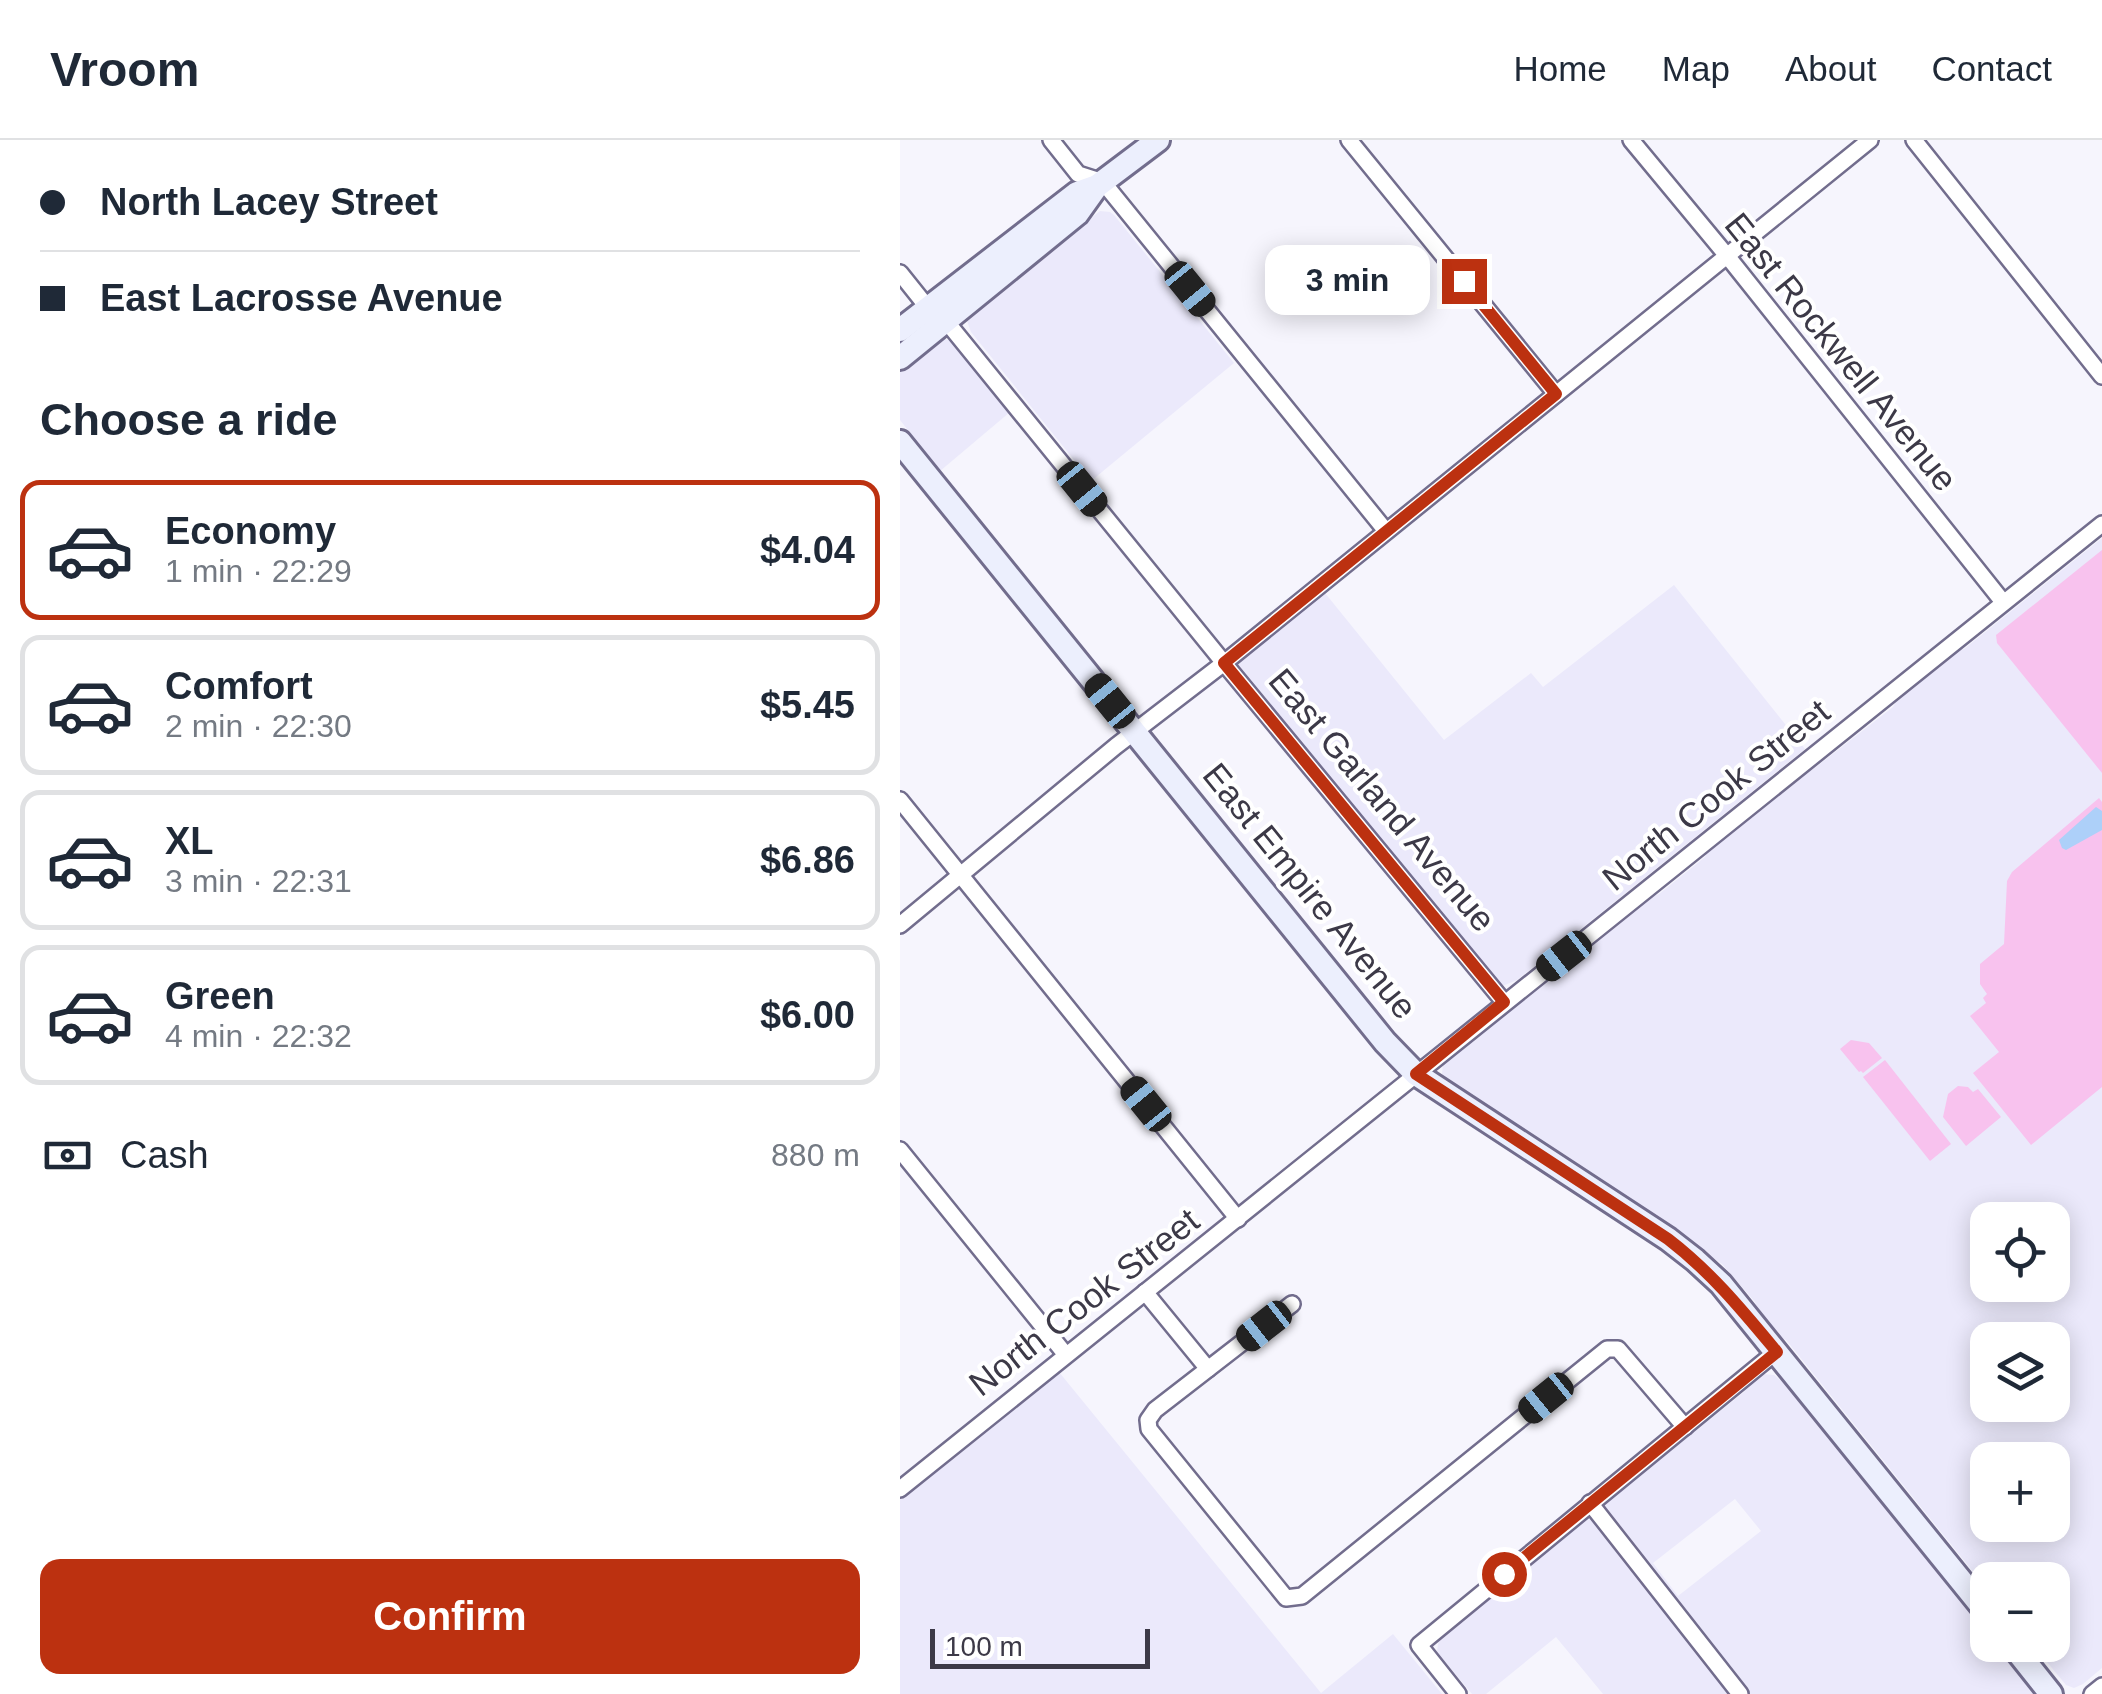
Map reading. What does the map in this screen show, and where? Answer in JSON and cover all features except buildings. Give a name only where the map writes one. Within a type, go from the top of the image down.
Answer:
[{"type":"street","points":[[1051,140],[1078,174],[1100,184],[1386,531]]},
{"type":"street","points":[[900,330],[937,314],[1077,214],[1100,184],[1158,140]]},
{"type":"street","points":[[1349,140],[1556,394]]},
{"type":"street","name":"East Rockwell Avenue","points":[[1631,140],[2003,602]]},
{"type":"street","points":[[900,925],[1134,731],[1224,663],[1870,140]]},
{"type":"street","points":[[1914,140],[2102,376]]},
{"type":"street","name":"East Garland Avenue","points":[[900,274],[1504,1002]]},
{"type":"street","points":[[900,358],[937,314]]},
{"type":"street","name":"East Empire Avenue","points":[[900,442],[1385,1042],[1416,1074],[1695,1260],[1777,1352]]},
{"type":"street","name":"North Cook Street","points":[[900,1489],[2102,524]]},
{"type":"street","points":[[900,800],[1238,1219]]},
{"type":"street","points":[[900,1150],[1066,1355]]},
{"type":"street","points":[[1145,1292],[1208,1369]]},
{"type":"street","points":[[1292,1304],[1155,1410],[1148,1420],[1150,1430],[1286,1598],[1302,1596],[1607,1349],[1618,1349],[1685,1427]]},
{"type":"street","points":[[1458,1694],[1419,1645],[1777,1352],[1970,1592]]},
{"type":"street","points":[[1590,1503],[1740,1694]]},
{"type":"street","points":[[2026,1662],[2051,1694]]},
{"type":"street","points":[[2092,1694],[2102,1686]]},
{"type":"shaded area","points":[[1100,211],[1114,215],[1234,363],[1091,481],[971,332],[967,321],[971,313]]},
{"type":"shaded area","points":[[943,338],[953,342],[1010,412],[940,471],[900,420],[900,370]]},
{"type":"shaded area","points":[[2102,538],[2102,1668],[2074,1688],[2066,1685],[2047,1662],[2070,1662],[2070,1562],[1970,1562],[1970,1568],[1786,1340],[1774,1335],[1759,1316],[1755,1302],[1722,1264],[1516,1123],[1482,1108],[1449,1086],[1442,1074],[1449,1054],[1644,899],[1659,894],[1705,857],[1710,846],[1798,775],[1812,770],[1893,707],[1901,693],[1951,651],[1964,649]]},
{"type":"shaded area","points":[[2102,550],[2102,773],[1997,643],[1996,635]]},
{"type":"shaded area","points":[[1674,585],[1805,749],[1517,980],[1500,987],[1237,663],[1325,593],[1444,740],[1531,673],[1543,687]]},
{"type":"shaded area","points":[[2099,798],[2102,1087],[2031,1145],[1973,1073],[1999,1052],[1970,1016],[1986,1003],[1983,998],[1987,994],[1980,984],[1980,964],[2004,944],[2007,881],[2012,872]]},
{"type":"shaded area","points":[[1851,1040],[1869,1043],[1882,1058],[1859,1072],[1840,1049]]},
{"type":"shaded area","points":[[1885,1060],[1951,1144],[1930,1161],[1863,1077]]},
{"type":"shaded area","points":[[1958,1086],[1973,1092],[1978,1089],[2001,1117],[1966,1146],[1943,1117],[1948,1094]]},
{"type":"shaded area","points":[[1059,1372],[1321,1693],[1393,1634],[1442,1694],[900,1694],[900,1499]]},
{"type":"shaded area","points":[[1762,1374],[1774,1375],[1783,1382],[1970,1613],[1970,1662],[2010,1662],[2036,1694],[1603,1694],[1556,1637],[1486,1694],[1472,1694],[1437,1652],[1439,1637]],"holes":[[[1735,1499],[1761,1531],[1678,1596],[1653,1563]]]},
{"type":"water","points":[[2096,807],[2102,811],[2102,830],[2066,850],[2062,848],[2059,840]]},
{"type":"route","points":[[1464,281],[1556,394],[1224,663],[1504,1002],[1416,1074],[1668,1239],[1720,1284],[1777,1352],[1504,1574]]}]
